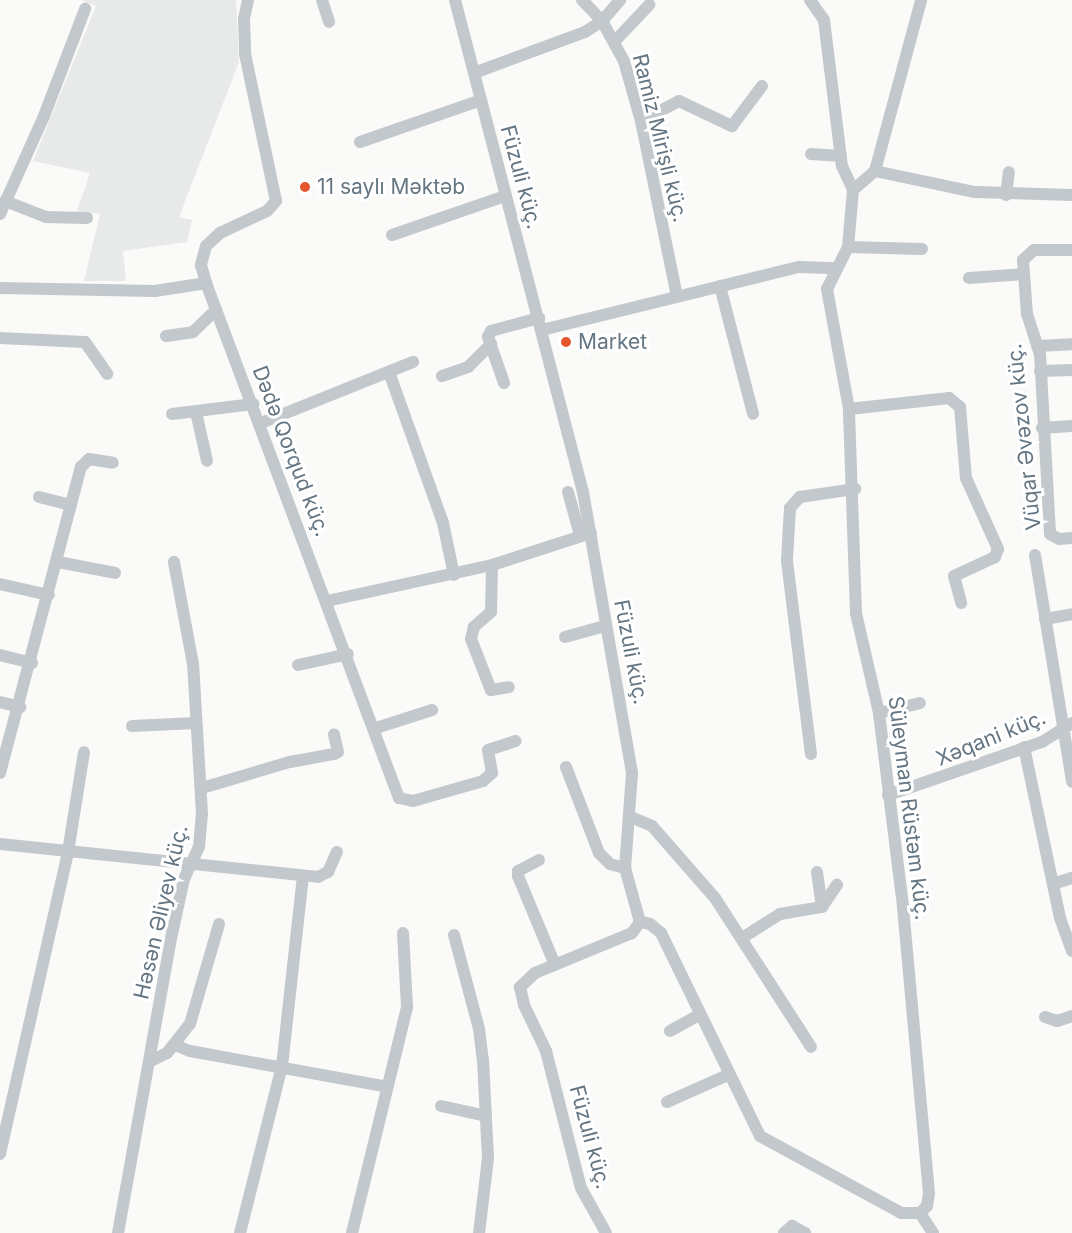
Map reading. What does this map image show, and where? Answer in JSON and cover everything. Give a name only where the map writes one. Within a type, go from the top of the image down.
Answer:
[{"type":"street","name":"Dədə Qorqud küç.","points":[[248,0],[244,19],[245,54],[276,201],[267,211],[220,232],[206,246],[201,265],[206,283],[376,728],[396,792],[405,802],[490,777],[488,750],[516,741]]},
{"type":"street","points":[[322,0],[329,22]]},
{"type":"street","name":"Füzuli küç.","points":[[455,0],[505,196],[541,324],[605,626],[627,735],[632,773],[631,817],[625,868],[640,922],[623,938],[526,978],[520,987],[520,994],[546,1051],[581,1188],[606,1233]]},
{"type":"street","name":"Ramiz Mirişli küç.","points":[[582,0],[602,21],[615,41],[641,121],[677,296]]},
{"type":"street","points":[[474,73],[585,32],[602,21],[620,0]]},
{"type":"street","points":[[810,0],[824,20],[841,156],[845,175],[853,190],[875,171],[921,0]]},
{"type":"street","points":[[615,41],[650,5]]},
{"type":"street","points":[[0,214],[44,116],[85,9]]},
{"type":"street","points":[[641,121],[679,101],[732,126],[762,86]]},
{"type":"street","points":[[360,142],[481,100]]},
{"type":"street","points":[[811,154],[841,156]]},
{"type":"street","points":[[875,171],[975,192],[1006,195],[1072,195]]},
{"type":"street","points":[[1006,195],[1009,172]]},
{"type":"street","name":"Süleyman Rüstəm küç.","points":[[853,190],[849,247],[827,289],[849,409],[855,489],[856,612],[879,713],[903,906],[930,1193],[927,1206],[920,1213]]},
{"type":"street","points":[[392,235],[505,196]]},
{"type":"street","points":[[5,201],[46,217],[87,218]]},
{"type":"street","points":[[849,247],[922,249]]},
{"type":"street","name":"Vüqar Əvəzov küç.","points":[[1072,250],[1034,250],[1023,260],[1027,314],[1037,346],[1040,371],[1050,534],[1059,539],[1072,538]]},
{"type":"street","points":[[504,383],[491,344],[490,330],[541,324],[677,296],[799,267],[836,268]]},
{"type":"street","points":[[969,278],[1024,274]]},
{"type":"street","points":[[0,288],[155,291],[206,283]]},
{"type":"street","points":[[720,286],[753,414]]},
{"type":"street","points":[[166,336],[193,332],[216,310]]},
{"type":"street","points":[[0,338],[85,342],[107,374]]},
{"type":"street","points":[[442,376],[468,367],[491,344]]},
{"type":"street","points":[[1037,346],[1072,344]]},
{"type":"street","points":[[261,423],[413,362]]},
{"type":"street","points":[[1040,371],[1072,370]]},
{"type":"street","points":[[389,372],[443,523],[454,575]]},
{"type":"street","points":[[849,409],[949,398],[960,407],[966,478],[998,549],[995,557],[954,576],[961,603]]},
{"type":"street","points":[[172,414],[253,404]]},
{"type":"street","points":[[195,412],[207,460]]},
{"type":"street","points":[[1042,428],[1072,426]]},
{"type":"street","points":[[0,771],[32,663],[84,461],[113,463]]},
{"type":"street","points":[[811,754],[787,560],[790,508],[800,497],[855,489]]},
{"type":"street","points":[[327,601],[454,575],[492,565],[585,534],[568,492]]},
{"type":"street","points":[[39,497],[71,505]]},
{"type":"street","points":[[1035,555],[1045,619],[1067,727],[1072,782]]},
{"type":"street","points":[[58,562],[115,573]]},
{"type":"street","name":"Həsən Əliyev küç.","points":[[118,1233],[151,1061],[168,955],[184,879],[199,848],[202,788],[193,664],[174,562]]},
{"type":"street","points":[[492,565],[491,612],[474,627],[471,639],[491,690],[509,687]]},
{"type":"street","points":[[0,584],[49,595]]},
{"type":"street","points":[[1045,619],[1072,614]]},
{"type":"street","points":[[565,637],[605,626]]},
{"type":"street","points":[[298,665],[348,654]]},
{"type":"street","points":[[0,655],[32,663]]},
{"type":"street","points":[[0,702],[20,707]]},
{"type":"street","points":[[879,713],[920,703]]},
{"type":"street","points":[[376,728],[432,710]]},
{"type":"street","points":[[132,726],[196,723]]},
{"type":"street","name":"Xəqani küç.","points":[[888,795],[952,776],[1067,727]]},
{"type":"street","points":[[202,788],[290,762],[334,754],[338,752],[334,734]]},
{"type":"street","points":[[1024,747],[1063,929],[1072,951]]},
{"type":"street","points":[[0,1154],[68,852],[84,752]]},
{"type":"street","points":[[566,767],[599,853],[610,864],[625,868]]},
{"type":"street","points":[[631,817],[646,821],[715,898],[811,1047]]},
{"type":"street","points":[[0,844],[192,863],[303,877],[324,876],[337,852]]},
{"type":"street","points":[[539,860],[518,871],[518,876],[555,965]]},
{"type":"street","points":[[817,872],[822,907]]},
{"type":"street","points":[[240,1233],[282,1066],[303,877]]},
{"type":"street","points":[[1053,884],[1072,878]]},
{"type":"street","points":[[742,938],[780,914],[822,907],[837,885]]},
{"type":"street","points":[[640,922],[650,924],[661,933],[755,1128],[768,1142],[901,1213],[920,1213],[933,1233]]},
{"type":"street","points":[[151,1061],[175,1045],[195,1012],[219,924]]},
{"type":"street","points":[[352,1233],[407,1007],[403,933]]},
{"type":"street","points":[[454,935],[479,1029],[488,1158],[478,1233]]},
{"type":"street","points":[[670,1031],[699,1015]]},
{"type":"street","points":[[1045,1017],[1057,1021],[1072,1016]]},
{"type":"street","points":[[175,1045],[190,1051],[387,1087]]},
{"type":"street","points":[[667,1102],[728,1075]]},
{"type":"street","points":[[441,1106],[486,1116]]},
{"type":"street","points":[[784,1233],[792,1226],[805,1233]]},
{"type":"shaded area","points":[[81,0],[236,0],[239,62],[179,217],[192,220],[187,242],[123,251],[126,281],[84,281],[100,214],[77,211],[90,173],[33,161],[96,6]]},
{"type":"place","name":"11 saylı Məktəb","points":[[305,187]]},
{"type":"place","name":"Market","points":[[566,342]]}]
